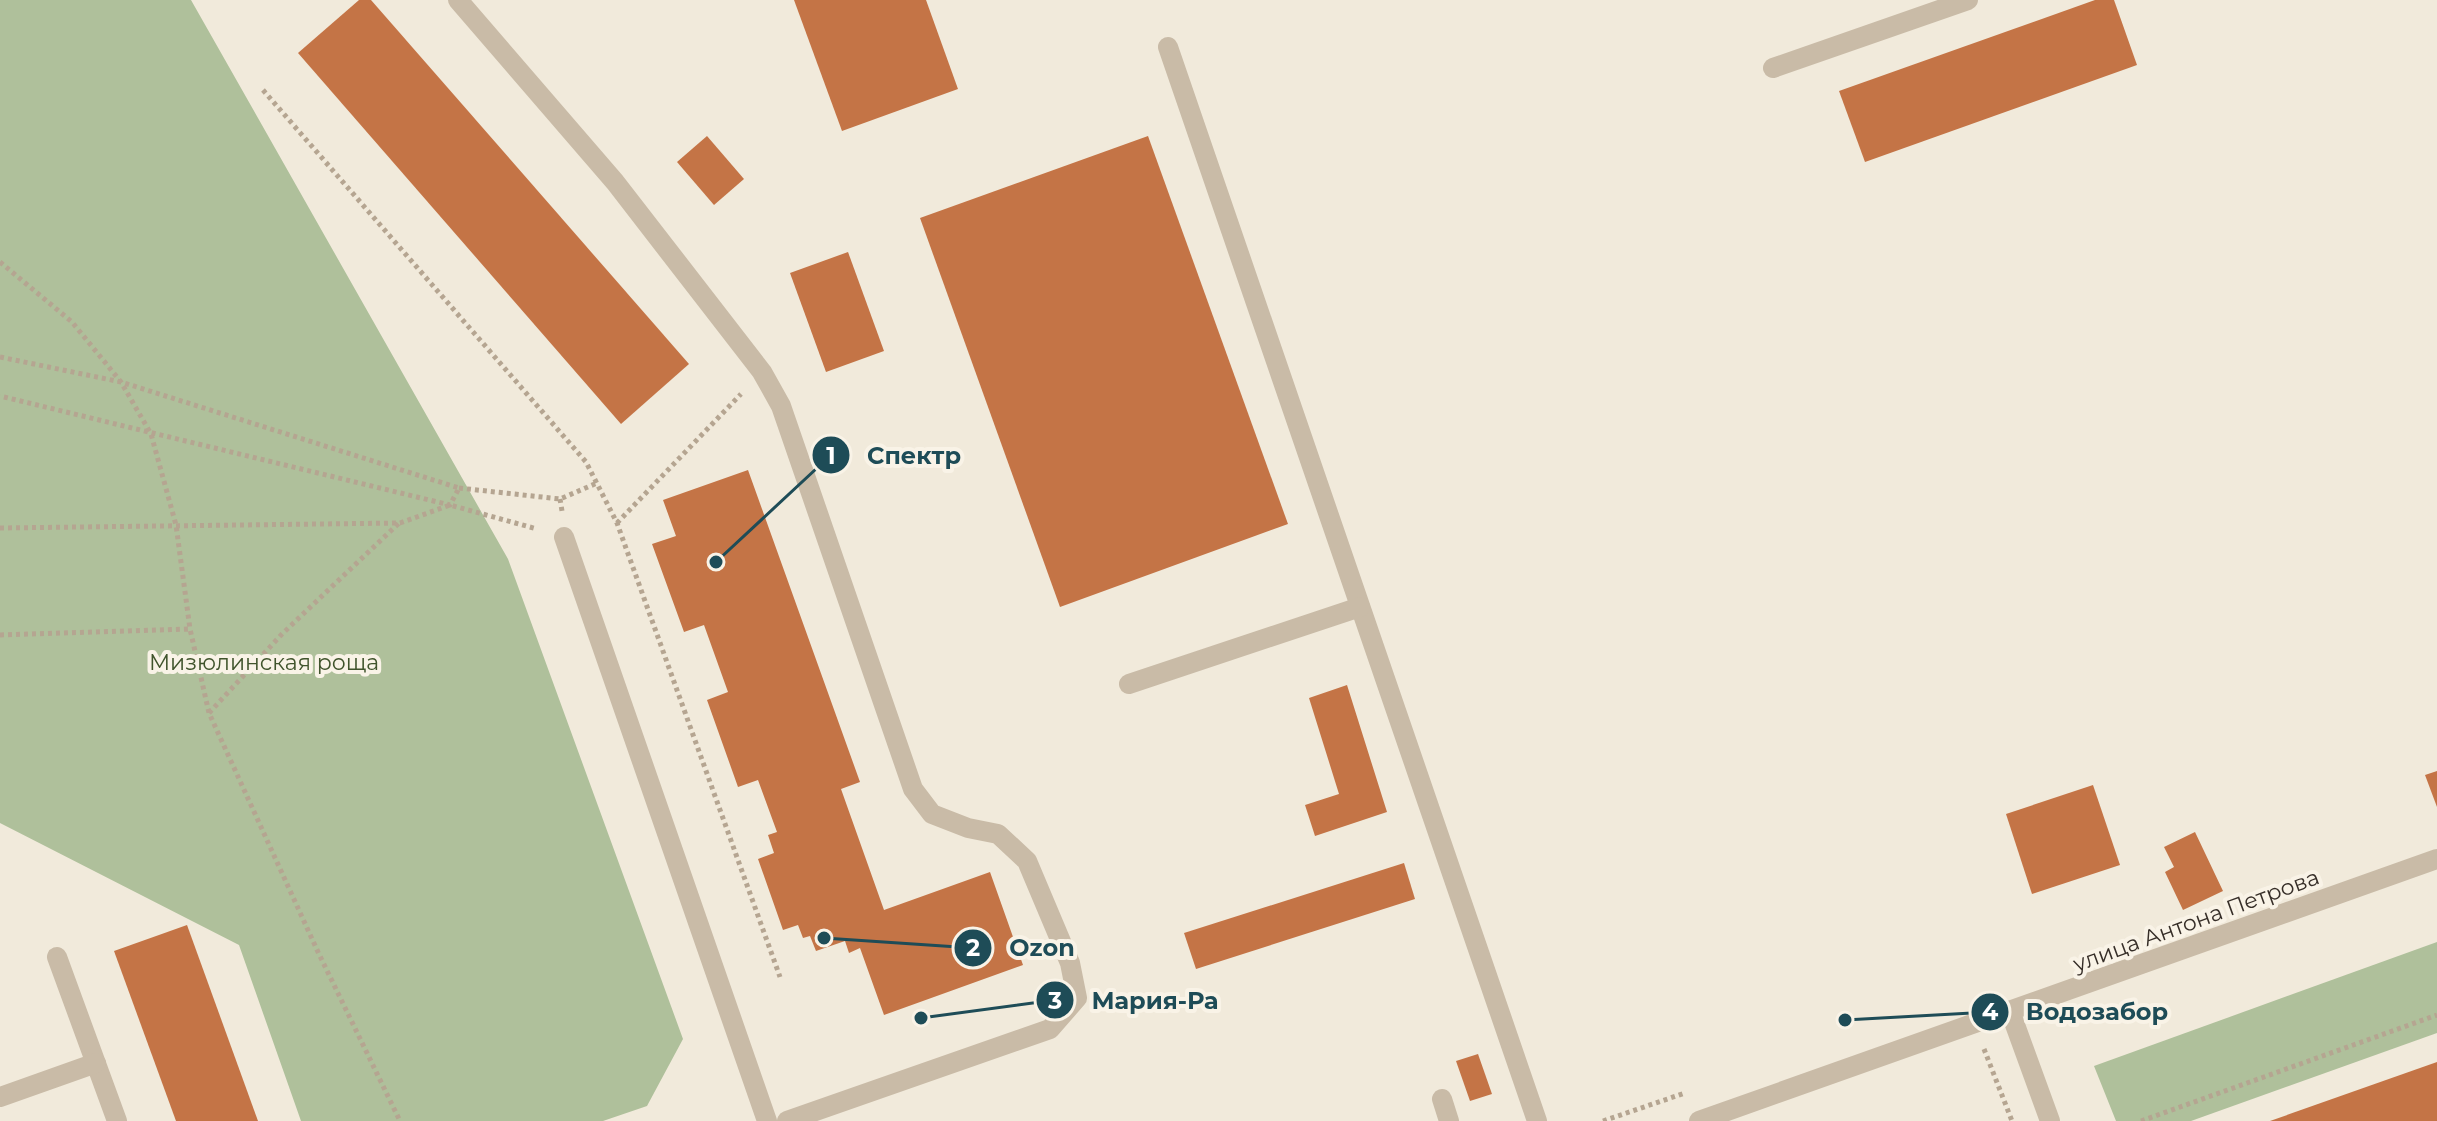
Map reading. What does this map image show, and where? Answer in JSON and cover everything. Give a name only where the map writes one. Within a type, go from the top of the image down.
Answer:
[{"type":"street","points":[[458,0],[615,182],[762,372],[781,406],[913,789],[932,814],[968,828],[998,834],[1027,861],[1070,963],[1077,998],[1050,1029],[787,1121]]},
{"type":"street","points":[[1773,68],[1968,0]]},
{"type":"street","points":[[1168,47],[1537,1121]]},
{"type":"street","points":[[564,537],[767,1121]]},
{"type":"street","points":[[1129,684],[1360,607]]},
{"type":"street","name":"улица Антона Петрова","points":[[1699,1121],[2437,859]]},
{"type":"street","points":[[57,957],[117,1121]]},
{"type":"street","points":[[2010,1011],[2050,1121]]},
{"type":"street","points":[[0,1097],[96,1063]]},
{"type":"street","points":[[1442,1099],[1449,1121]]},
{"type":"path","points":[[0,262],[72,322],[121,382],[151,434],[176,525],[190,629],[209,713],[318,952],[400,1121]]},
{"type":"path","points":[[0,357],[121,382],[459,488],[560,499],[597,483]]},
{"type":"path","points":[[617,523],[762,372]]},
{"type":"path","points":[[0,396],[450,505],[564,537]]},
{"type":"path","points":[[0,528],[400,523],[450,505],[459,488]]},
{"type":"path","points":[[209,713],[282,634],[400,523]]},
{"type":"path","points":[[0,635],[190,629]]},
{"type":"path","points":[[2141,1121],[2437,1015]]},
{"type":"path","points":[[1974,1024],[2012,1121]]},
{"type":"green space","name":"Мизюлинская роща","points":[[0,0],[191,0],[508,559],[683,1039],[647,1106],[603,1121],[301,1121],[239,945],[0,823]]},
{"type":"green space","points":[[2437,942],[2437,1033],[2191,1121],[2116,1121],[2094,1066]]},
{"type":"building","points":[[359,0],[371,0],[689,364],[621,424],[298,53]]},
{"type":"building","points":[[794,0],[926,0],[958,89],[842,131]]},
{"type":"building","points":[[2095,0],[2114,0],[2137,65],[1865,162],[1839,91]]},
{"type":"building","points":[[707,136],[744,179],[714,205],[677,162]]},
{"type":"building","points":[[1148,136],[1288,524],[1060,607],[920,218]]},
{"type":"building","points":[[848,252],[884,351],[826,372],[790,273]]},
{"type":"building","points":[[748,470],[860,782],[841,789],[884,910],[990,872],[1023,965],[884,1015],[860,948],[849,953],[845,941],[816,951],[810,936],[803,938],[798,925],[783,930],[758,859],[774,853],[768,835],[777,832],[758,780],[738,787],[707,700],[728,692],[704,625],[684,632],[652,544],[676,536],[663,500]]},
{"type":"building","points":[[1347,685],[1387,812],[1315,836],[1305,805],[1339,794],[1309,698]]},
{"type":"building","points":[[2437,771],[2437,807],[2425,775]]},
{"type":"building","points":[[2093,785],[2120,865],[2032,894],[2006,814]]},
{"type":"building","points":[[2195,832],[2223,891],[2183,910],[2165,872],[2174,867],[2164,847]]},
{"type":"building","points":[[1404,863],[1415,899],[1196,969],[1184,933]]},
{"type":"building","points":[[187,925],[258,1121],[176,1121],[114,951]]},
{"type":"building","points":[[1478,1054],[1492,1094],[1470,1101],[1456,1061]]},
{"type":"building","points":[[2437,1062],[2437,1121],[2270,1121]]},
{"type":"place","name":"Спектр","points":[[716,562]]},
{"type":"place","name":"Ozon","points":[[824,938]]},
{"type":"place","name":"Мария-Ра","points":[[921,1018]]},
{"type":"place","name":"Водозабор","points":[[1845,1020]]}]
